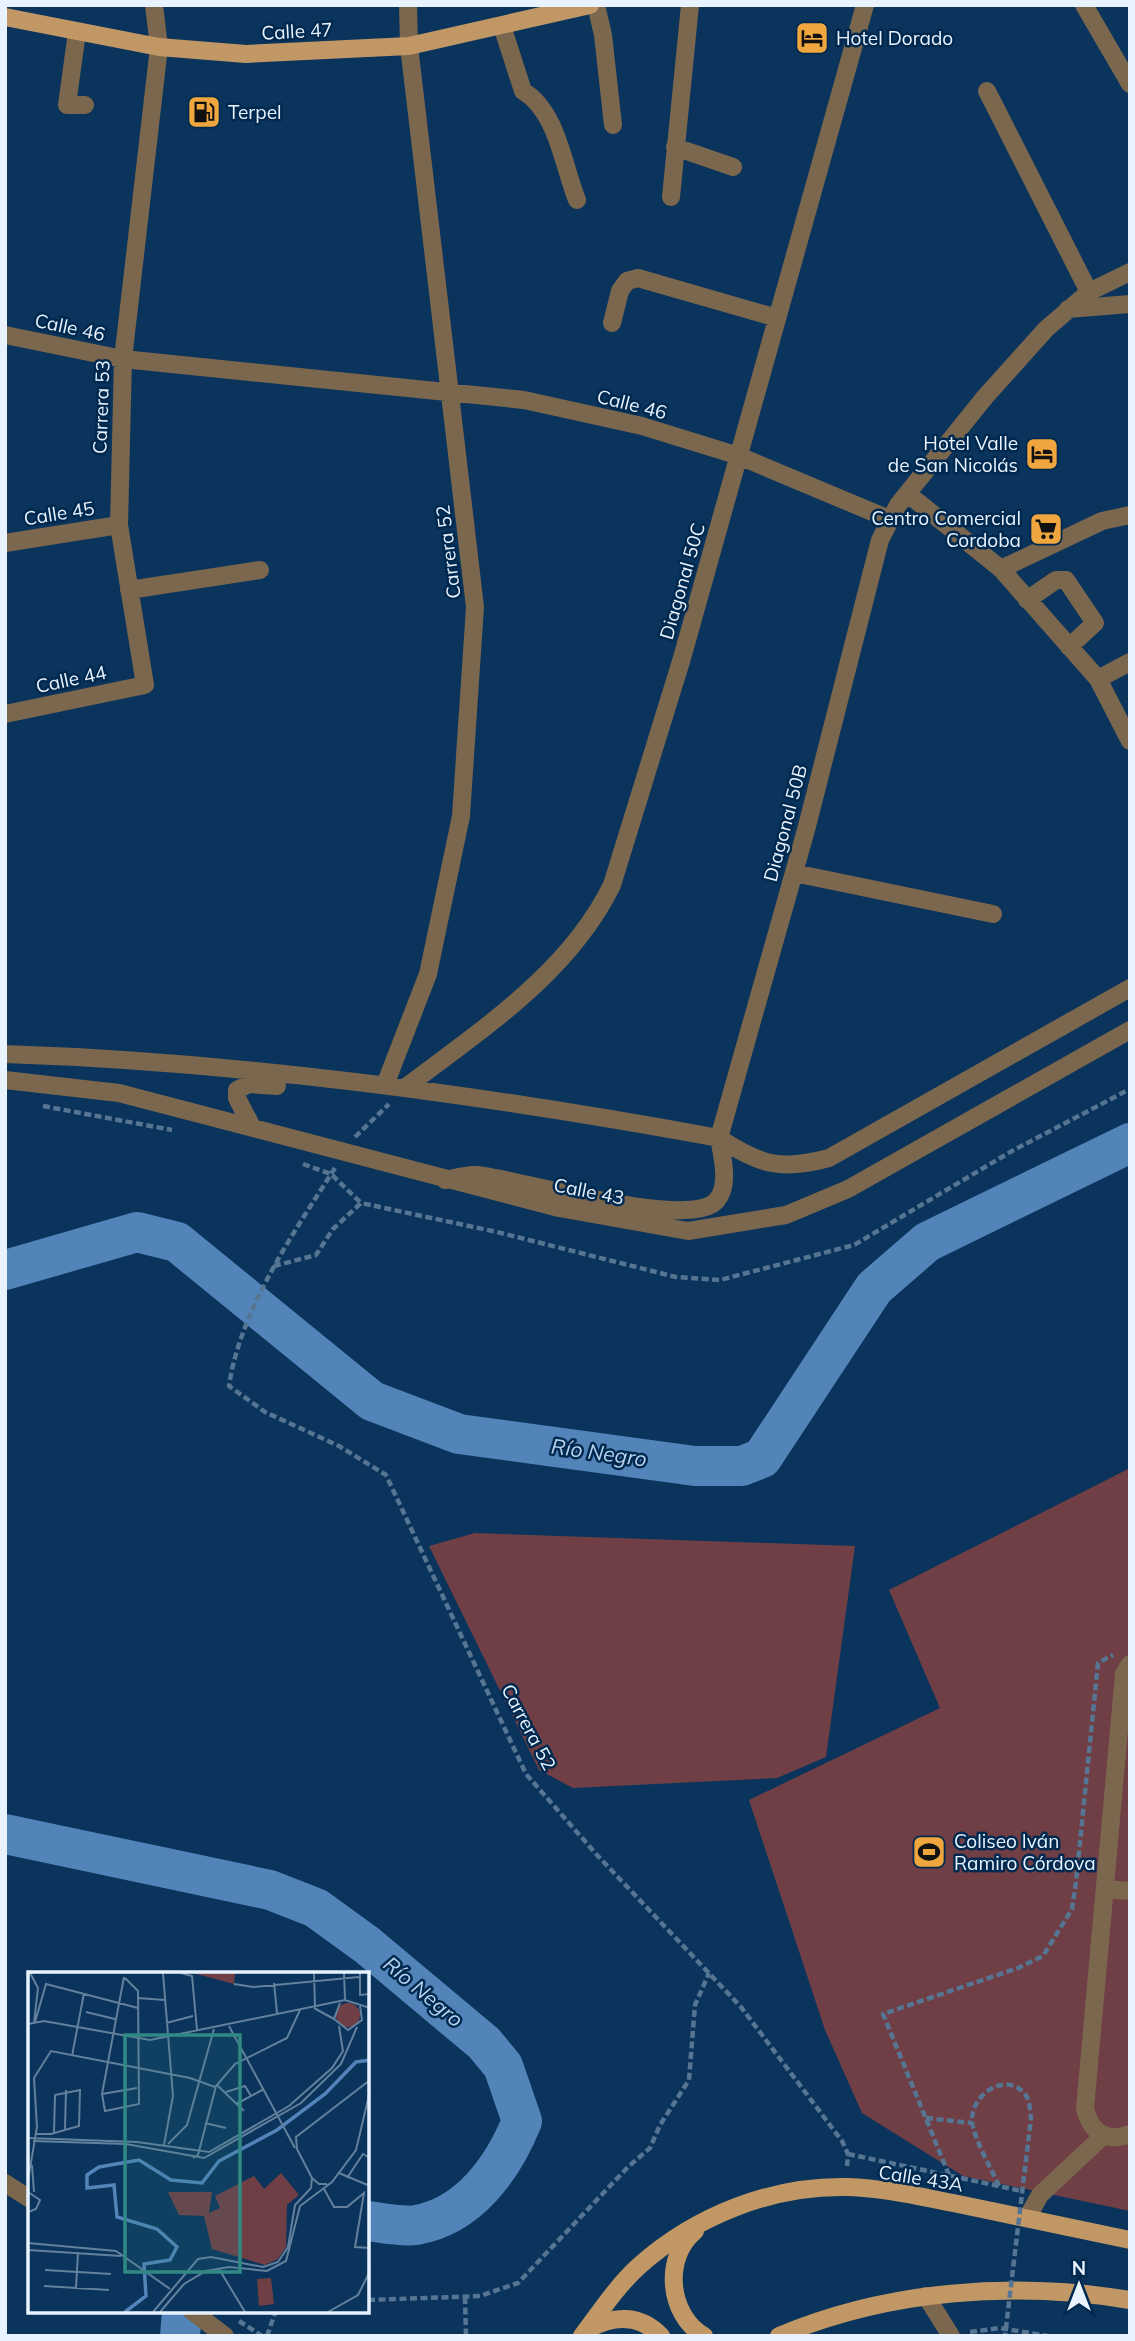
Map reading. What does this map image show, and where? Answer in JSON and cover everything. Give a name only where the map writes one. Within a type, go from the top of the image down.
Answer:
[{"type":"main road","name":"Calle 47","points":[[5,18],[159,47],[246,54],[409,46],[590,5]]},
{"type":"main road","name":"Calle 43A","points":[[708,2219],[771,2196],[847,2187],[919,2197],[1130,2240]]},
{"type":"main road","points":[[584,2333],[639,2267],[674,2239],[708,2219]]},
{"type":"main road","points":[[704,2336],[682,2313],[673,2288],[675,2261],[687,2237],[708,2219]]},
{"type":"main road","points":[[779,2336],[858,2309],[926,2296],[1028,2292],[1096,2294],[1130,2300]]},
{"type":"main road","points":[[584,2333],[603,2321],[621,2318],[638,2320],[661,2336]]},
{"type":"street","name":"Carrera 53","points":[[145,685],[118,525],[123,359],[159,47],[154,5]]},
{"type":"street","name":"Carrera 52","points":[[385,1085],[428,974],[461,816],[475,607],[409,46],[408,5]]},
{"type":"street","points":[[596,5],[603,35],[613,125]]},
{"type":"street","points":[[671,197],[690,5]]},
{"type":"street","name":"Diagonal 50C","points":[[406,1087],[539,981],[597,916],[621,858],[739,456],[865,5]]},
{"type":"street","points":[[1084,5],[1130,84]]},
{"type":"street","points":[[502,26],[523,91],[534,97],[552,122],[577,200]]},
{"type":"street","points":[[76,32],[67,104],[85,105]]},
{"type":"street","points":[[987,91],[1089,292]]},
{"type":"street","points":[[675,147],[733,167]]},
{"type":"street","points":[[889,519],[985,397],[1068,309],[1089,292],[1130,272]]},
{"type":"street","points":[[612,323],[620,291],[627,281],[638,278],[777,318]]},
{"type":"street","points":[[1068,309],[1130,304]]},
{"type":"street","name":"Calle 46","points":[[5,335],[123,359],[524,400],[642,426],[739,456],[889,519]]},
{"type":"street","points":[[908,494],[1001,569],[1098,679],[1124,713],[1130,741]]},
{"type":"street","points":[[1001,569],[1102,521],[1130,516]]},
{"type":"street","name":"Diagonal 50B","points":[[719,1138],[794,873],[880,540],[889,519]]},
{"type":"street","name":"Calle 45","points":[[5,543],[118,525]]},
{"type":"street","points":[[129,590],[260,570]]},
{"type":"street","points":[[1027,600],[1056,580],[1066,580],[1095,623],[1069,646]]},
{"type":"street","points":[[1098,679],[1130,662]]},
{"type":"street","name":"Calle 44","points":[[5,714],[145,685]]},
{"type":"street","points":[[794,873],[993,914]]},
{"type":"street","points":[[5,1054],[121,1058],[406,1087],[719,1138],[751,1159],[771,1165],[799,1166],[829,1158],[1130,988]]},
{"type":"street","name":"Calle 43","points":[[5,1080],[118,1093],[559,1208],[688,1231],[786,1215],[848,1189],[1130,1030]]},
{"type":"street","points":[[252,1127],[237,1097],[237,1090],[243,1085],[327,1089],[345,1081]]},
{"type":"street","points":[[445,1180],[475,1175],[592,1199],[684,1213],[708,1208],[718,1200],[723,1185],[719,1138]]},
{"type":"street","points":[[1124,1658],[1084,2109],[1093,2130],[1103,2136],[1118,2138],[1130,2134]]},
{"type":"street","points":[[1105,1889],[1130,1891]]},
{"type":"street","points":[[1027,2218],[1040,2194],[1103,2136]]},
{"type":"street","points":[[926,2296],[958,2334]]},
{"type":"street","points":[[195,2313],[225,2336]]},
{"type":"path","points":[[331,1174],[358,1134],[406,1087]]},
{"type":"path","points":[[32,1103],[180,1132]]},
{"type":"path","points":[[291,1161],[331,1174],[361,1203]]},
{"type":"path","name":"Carrera 52","points":[[331,1174],[274,1266],[237,1350],[229,1386],[265,1412],[339,1446],[386,1475],[526,1774],[597,1855],[741,2007],[821,2109],[848,2154]]},
{"type":"path","points":[[949,2175],[883,2014],[1018,1968],[1043,1956],[1058,1936],[1072,1909],[1074,1896],[1098,1663],[1124,1658]]},
{"type":"path","points":[[369,2300],[480,2296],[518,2283],[628,2167],[650,2148],[660,2125],[689,2080],[695,2005],[709,1973]]},
{"type":"path","points":[[847,2166],[848,2154],[999,2186],[972,2123],[974,2103],[986,2090],[1003,2085],[1018,2088],[1028,2099],[1031,2118],[1005,2336]]},
{"type":"path","points":[[926,2118],[972,2123]]},
{"type":"path","points":[[465,2297],[466,2336]]},
{"type":"path","points":[[248,2328],[265,2336],[275,2313]]},
{"type":"path","points":[[958,2334],[1000,2328],[1025,2329],[1048,2336]]},
{"type":"shaded area","points":[[1130,1468],[1130,2211],[963,2176],[862,2113],[825,2030],[749,1800],[940,1708],[889,1590]]},
{"type":"shaded area","points":[[475,1533],[855,1546],[826,1757],[777,1778],[573,1788],[539,1770],[429,1546]]},
{"type":"waterway","name":"Río Negro","points":[[5,1270],[137,1232],[177,1242],[372,1401],[459,1434],[695,1466],[742,1466],[762,1458],[874,1288],[927,1242],[1130,1143]]},
{"type":"waterway","name":"Río Negro","points":[[5,1834],[270,1890],[316,1908],[367,1945],[484,2043],[503,2066],[522,2121],[505,2156],[482,2187],[452,2212],[416,2225],[369,2221]]},
{"type":"waterway","name":"Río Negro","points":[[180,2336],[182,2313]]},
{"type":"place","name":"Hotel Dorado","points":[[812,38]]},
{"type":"place","name":"Terpel","points":[[204,112]]},
{"type":"place","name":"Hotel Valle de San Nicolás","points":[[1042,454]]},
{"type":"place","name":"Centro Comercial Cordoba","points":[[1046,529]]},
{"type":"place","name":"Coliseo Iván Ramiro Córdova","points":[[929,1852]]}]
